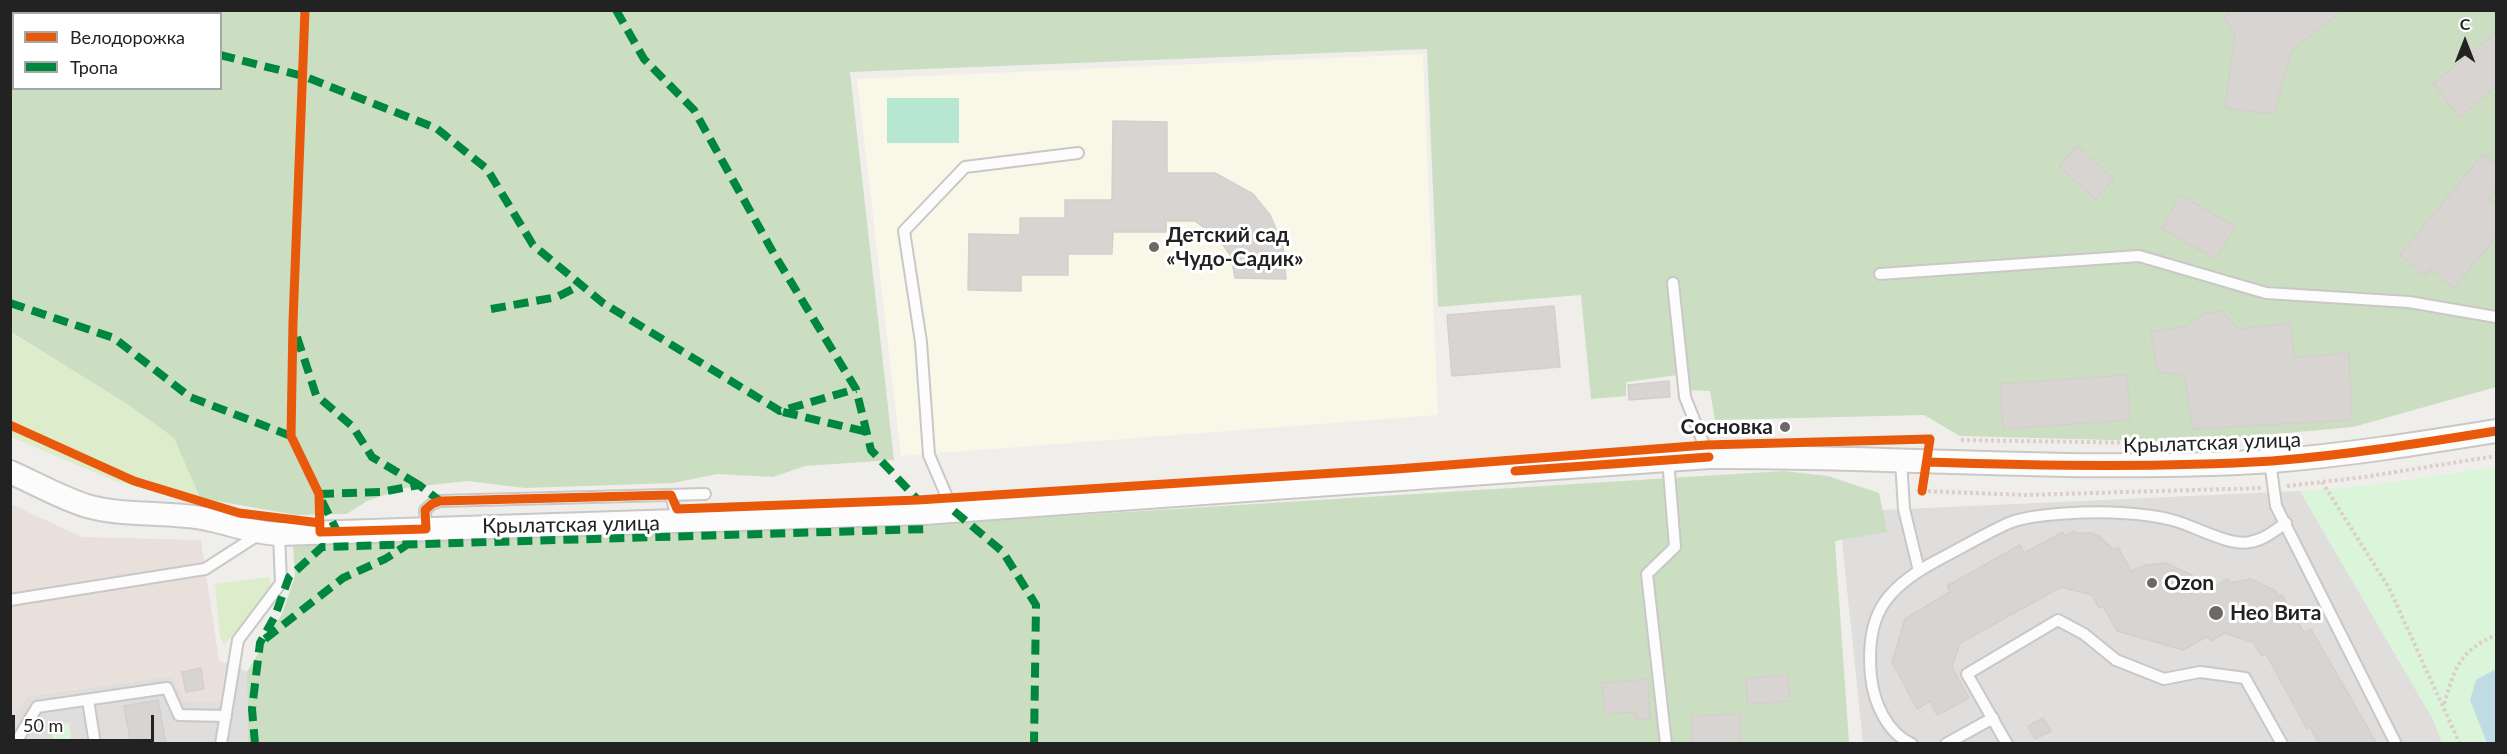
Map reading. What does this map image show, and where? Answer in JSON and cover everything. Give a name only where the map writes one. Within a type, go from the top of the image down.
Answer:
[{"type":"street","name":"Крылатская улица","points":[[10,472],[87,506],[208,519],[270,534],[954,511],[1709,457],[1804,456],[1927,462],[2144,465],[2270,461],[2332,455],[2496,431]]},
{"type":"lane","points":[[954,511],[929,455],[921,342],[904,231],[965,167],[1078,153]]},
{"type":"lane","points":[[1880,274],[2139,256],[2266,293],[2409,302],[2496,317]]},
{"type":"lane","points":[[1674,283],[1685,397],[1709,457]]},
{"type":"lane","points":[[1666,744],[1647,574],[1675,547],[1668,459]]},
{"type":"lane","points":[[1901,461],[1904,509],[1919,571]]},
{"type":"lane","points":[[2270,461],[2277,506],[2396,744]]},
{"type":"lane","points":[[426,529],[425,510],[440,501],[705,494]]},
{"type":"lane","points":[[671,495],[678,522]]},
{"type":"lane","points":[[1912,744],[1901,739],[1883,718],[1872,689],[1869,654],[1874,621],[1893,588],[1919,571],[2011,522],[2057,514],[2121,512],[2171,519],[2229,540],[2248,543],[2263,538],[2286,523]]},
{"type":"lane","points":[[10,600],[205,569],[270,534],[281,584],[238,640],[221,744]]},
{"type":"lane","points":[[2007,744],[1967,674],[2058,620],[2084,634],[2116,660],[2164,680],[2200,672],[2245,678],[2282,744]]},
{"type":"lane","points":[[15,744],[37,707],[167,688],[179,715],[226,716]]},
{"type":"lane","points":[[88,700],[95,744]]},
{"type":"lane","points":[[1946,744],[1993,718]]},
{"type":"path","points":[[1950,440],[2157,443]]},
{"type":"path","points":[[1922,491],[1927,462]]},
{"type":"path","points":[[2322,482],[2389,588],[2444,704],[2460,744]]},
{"type":"path","points":[[2444,704],[2456,666],[2480,642],[2496,635]]},
{"type":"shaded area","name":"Детский сад «Чудо-Садик»","points":[[1423,54],[1438,415],[901,456],[857,79]]},
{"type":"shaded area","points":[[2300,491],[2434,721],[2442,743],[1863,743],[1839,512]]},
{"type":"shaded area","points":[[11,504],[82,537],[201,540],[219,661],[229,663],[221,702],[184,701],[172,676],[28,696],[11,719]]},
{"type":"shaded area","points":[[229,663],[247,672],[248,743],[11,743],[10,719],[28,696],[172,676]]},
{"type":"green space","points":[[10,11],[2496,11],[2496,387],[2353,427],[2187,442],[1960,436],[1924,415],[1715,420],[1710,391],[1689,390],[1678,375],[1626,382],[1626,396],[1591,399],[1581,295],[1438,307],[1427,49],[850,72],[894,460],[805,466],[773,477],[717,474],[673,483],[525,488],[467,481],[405,488],[367,501],[347,514],[296,515],[200,498],[174,438],[127,404],[11,332]]},
{"type":"green space","points":[[887,98],[959,98],[959,143],[887,143]]},
{"type":"green space","points":[[10,332],[127,404],[174,438],[200,498],[117,482],[11,437]]},
{"type":"green space","points":[[2496,467],[2496,743],[2442,743],[2434,721],[2300,491],[2364,486]]},
{"type":"green space","points":[[1783,471],[1828,476],[1879,493],[1887,532],[1835,541],[1849,743],[248,744],[247,672],[282,614],[295,576],[293,546],[902,526]]},
{"type":"green space","points":[[269,577],[272,590],[224,645],[220,637],[215,584]]},
{"type":"green space","points":[[69,723],[72,743],[54,743],[51,725]]},
{"type":"water","points":[[2496,669],[2496,743],[2487,743],[2470,700],[2476,680]]},
{"type":"building","points":[[2231,10],[2343,10],[2292,50],[2274,114],[2225,108],[2235,35],[2225,17]]},
{"type":"building","points":[[2496,32],[2496,87],[2459,117],[2433,84]]},
{"type":"building","points":[[1113,121],[1167,122],[1167,173],[1215,173],[1253,194],[1270,215],[1283,245],[1286,279],[1235,278],[1231,256],[1218,238],[1195,221],[1166,221],[1166,232],[1113,232],[1112,254],[1068,254],[1068,275],[1021,275],[1021,291],[968,290],[969,234],[1020,235],[1020,218],[1065,218],[1065,200],[1112,200]]},
{"type":"building","points":[[2077,146],[2114,179],[2095,199],[2059,166]]},
{"type":"building","points":[[2483,154],[2496,165],[2496,189],[2489,198],[2496,204],[2496,237],[2454,288],[2431,269],[2425,276],[2400,255]]},
{"type":"building","points":[[2180,195],[2235,226],[2216,259],[2162,229]]},
{"type":"building","points":[[1554,306],[1560,367],[1452,376],[1447,315]]},
{"type":"building","points":[[2221,311],[2239,329],[2291,323],[2294,357],[2349,353],[2352,420],[2193,429],[2184,375],[2157,372],[2151,332],[2187,326],[2203,314]]},
{"type":"building","points":[[2127,375],[2130,420],[2003,429],[2000,384]]},
{"type":"building","points":[[1669,381],[1670,397],[1629,400],[1628,385]]},
{"type":"building","points":[[2073,531],[2099,536],[2114,550],[2118,547],[2131,571],[2146,565],[2166,563],[2192,575],[2204,592],[2228,579],[2229,583],[2251,579],[2276,591],[2279,597],[2282,595],[2304,633],[2311,629],[2377,744],[2319,744],[2310,727],[2307,729],[2266,654],[2262,656],[2253,642],[2224,633],[2211,641],[2208,636],[2183,650],[2117,631],[2103,606],[2099,608],[2092,595],[2061,587],[1960,643],[1952,667],[1969,698],[1937,715],[1930,701],[1917,709],[1892,662],[1905,619],[1950,592],[1947,586],[2020,545],[2024,553],[2063,532],[2065,536]]},
{"type":"building","points":[[201,668],[204,689],[186,692],[182,672]]},
{"type":"building","points":[[1788,675],[1790,701],[1747,704],[1746,678]]},
{"type":"building","points":[[1648,679],[1650,719],[1636,720],[1635,712],[1605,714],[1602,683]]},
{"type":"building","points":[[158,700],[166,744],[131,744],[124,706]]},
{"type":"building","points":[[1740,714],[1741,744],[1693,744],[1692,716]]},
{"type":"building","points":[[2043,718],[2051,731],[2035,739],[2028,726]]},
{"type":"marked path","points":[[616,10],[644,59],[694,110],[774,254],[856,389],[871,450],[918,500]]},
{"type":"marked path","points":[[222,56],[303,76],[436,128],[487,169],[533,245],[603,303],[780,411],[856,389]]},
{"type":"marked path","points":[[491,309],[557,297],[581,285]]},
{"type":"marked path","points":[[10,303],[114,338],[190,397],[291,436]]},
{"type":"marked path","points":[[297,337],[316,395],[353,427],[372,457],[419,485]]},
{"type":"marked path","points":[[783,412],[867,432]]},
{"type":"marked path","points":[[319,494],[381,492],[419,485],[440,501]]},
{"type":"marked path","points":[[322,501],[337,531]]},
{"type":"marked path","points":[[954,511],[1003,552],[1036,605],[1034,744]]},
{"type":"marked path","points":[[255,744],[252,709],[260,643],[275,616],[289,577],[322,547],[929,529]]},
{"type":"marked path","points":[[265,639],[343,578],[385,559],[407,545]]},
{"type":"cycle path","points":[[305,10],[291,436],[319,494],[320,532],[426,529],[425,510],[440,501],[671,495],[677,509],[918,500],[1397,469],[1706,445],[1930,439],[1922,491]]},
{"type":"cycle path","points":[[10,425],[134,481],[239,513],[320,523]]},
{"type":"cycle path","points":[[1927,462],[2099,466],[2272,461],[2356,452],[2496,431]]},
{"type":"cycle path","points":[[1515,471],[1709,457]]},
{"type":"place","name":"Детский сад «Чудо-Садик»","points":[[1154,247]]},
{"type":"place","name":"Сосновка","points":[[1785,427]]},
{"type":"place","name":"Ozon","points":[[2152,583]]},
{"type":"place","name":"Нео Вита","points":[[2216,613]]}]
